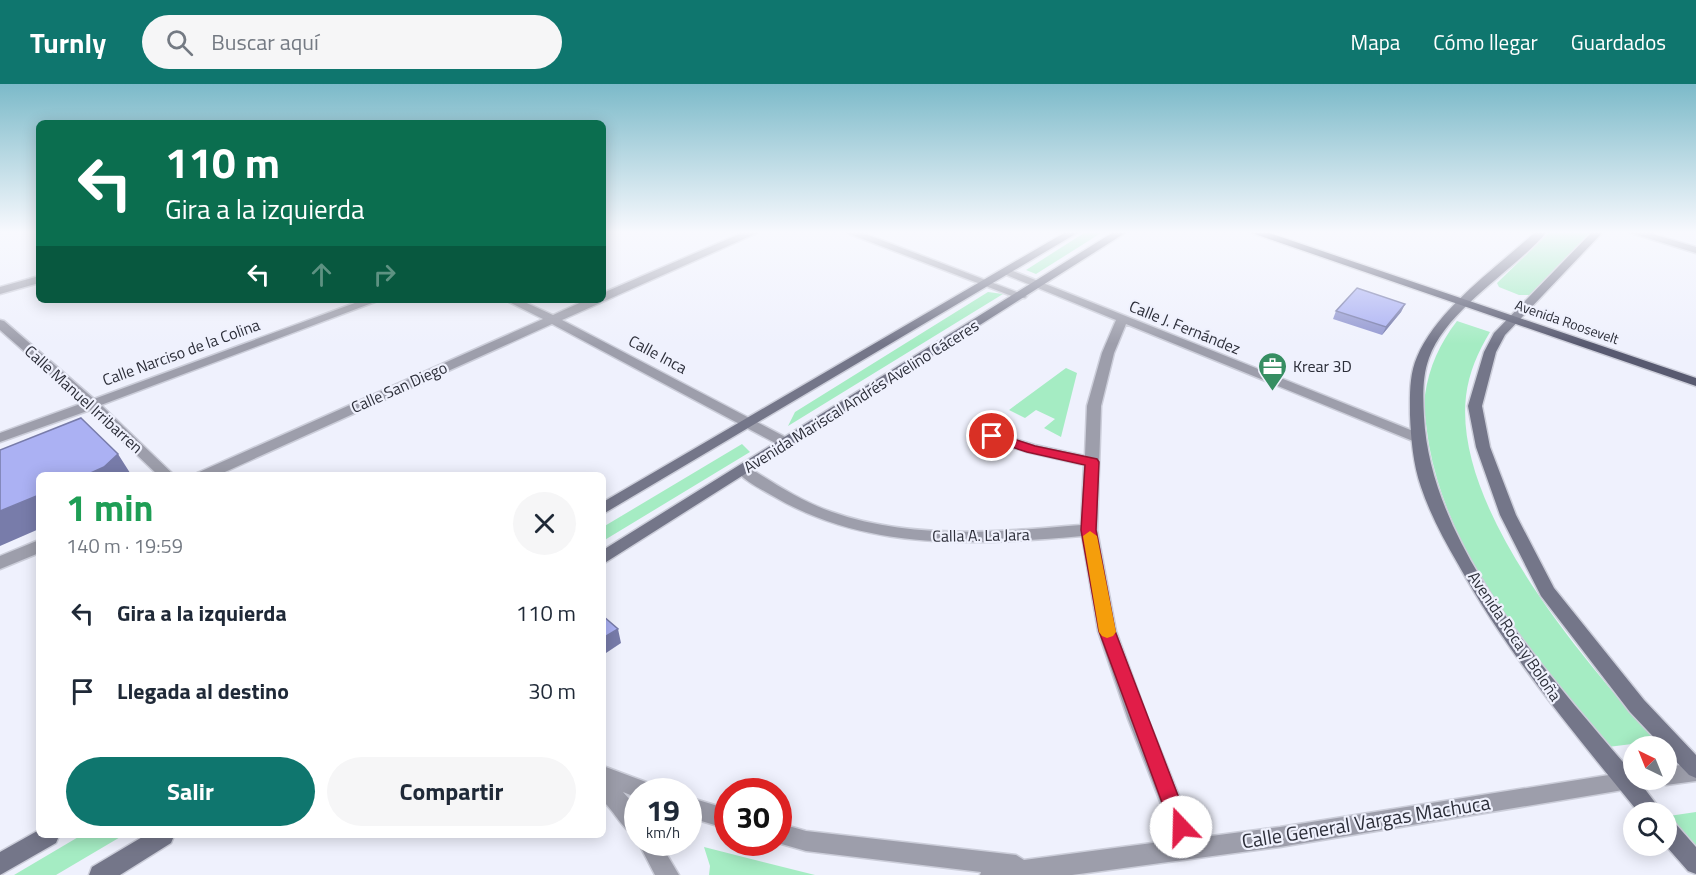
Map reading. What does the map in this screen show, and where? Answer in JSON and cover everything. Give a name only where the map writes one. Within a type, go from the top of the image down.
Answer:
[{"type":"main road","name":"Avenida Mariscal Andrés Avelino Cáceres","points":[[606,506],[1012,270]]},
{"type":"main road","name":"Avenida Mariscal Andrés Avelino Cáceres","points":[[606,556],[1063,270]]},
{"type":"main road","name":"Avenida Roosevelt","points":[[1364,270],[1696,382]]},
{"type":"main road","name":"Avenida Roca y Boloña","points":[[1500,270],[1463,303],[1433,338],[1422,359],[1416,391],[1418,438],[1428,486],[1449,534],[1485,598],[1543,681],[1623,774]]},
{"type":"main road","points":[[1562,270],[1500,333],[1490,352],[1475,406],[1483,447],[1508,515],[1548,592],[1637,706],[1696,770]]},
{"type":"main road","points":[[0,864],[45,838]]},
{"type":"main road","points":[[100,875],[160,838]]},
{"type":"main road","points":[[1677,841],[1696,863]]},
{"type":"street","points":[[606,296],[667,270]]},
{"type":"street","points":[[950,270],[1021,296]]},
{"type":"street","name":"Calle J. Fernández","points":[[1008,272],[1040,284],[1119,327],[1141,328],[1418,438]]},
{"type":"street","points":[[0,291],[36,280]]},
{"type":"street","name":"Calle Narciso de la Colina","points":[[0,438],[366,303]]},
{"type":"street","name":"Calle Inca","points":[[517,303],[786,443]]},
{"type":"street","name":"Calle San Diego","points":[[211,472],[589,303]]},
{"type":"street","name":"Calle Manuel Irribarren","points":[[0,324],[92,404],[164,472]]},
{"type":"street","points":[[1119,327],[1094,406],[1089,530],[1107,631],[1138,719],[1189,848]]},
{"type":"street","points":[[992,436],[1032,449],[1092,462]]},
{"type":"street","name":"Calla A. La Jara","points":[[743,470],[779,493],[827,516],[892,532],[947,538],[995,538],[1089,530]]},
{"type":"street","points":[[0,563],[36,547]]},
{"type":"street","points":[[1677,774],[1696,770]]},
{"type":"street","points":[[606,776],[624,783]]},
{"type":"street","name":"Calle General Vargas Machuca","points":[[991,875],[1280,837],[1623,782]]},
{"type":"street","points":[[606,791],[624,808]]},
{"type":"street","points":[[792,838],[1036,869]]},
{"type":"street","points":[[656,856],[668,875]]},
{"type":"green space","points":[[1026,270],[1042,270],[1036,274]]},
{"type":"green space","points":[[1511,270],[1556,270],[1533,295],[1519,295],[1499,287],[1497,283]]},
{"type":"green space","points":[[988,292],[1003,294],[788,426],[795,412]]},
{"type":"green space","points":[[1457,321],[1490,332],[1475,362],[1466,396],[1468,440],[1480,487],[1502,534],[1561,627],[1652,736],[1623,736],[1623,745],[1608,747],[1525,643],[1476,568],[1456,529],[1440,488],[1429,445],[1425,401],[1427,385],[1436,356]]},
{"type":"green space","points":[[1066,368],[1077,373],[1061,437],[1044,428],[1055,419],[1036,410],[1025,418],[1009,410]]},
{"type":"green space","points":[[742,444],[750,452],[606,539],[606,525]]},
{"type":"green space","points":[[1696,812],[1696,847],[1677,825],[1677,815]]},
{"type":"green space","points":[[77,838],[119,838],[56,875],[14,875]]},
{"type":"green space","points":[[704,847],[714,850],[714,856],[740,856],[815,875],[709,875],[710,866]]},
{"type":"building","points":[[1357,288],[1405,304],[1386,327],[1336,311]]},
{"type":"building","points":[[81,418],[118,454],[104,467],[93,472],[36,472],[36,496],[0,511],[0,450]]},
{"type":"building","points":[[606,619],[618,629],[606,636]]},
{"type":"slow traffic","points":[[1090,536],[1107,632]]},
{"type":"place","name":"Krear 3D","points":[[1272,392]]},
{"type":"route","points":[[992,436],[1032,449],[1092,462],[1089,530],[1107,631],[1138,719],[1181,827]]}]
